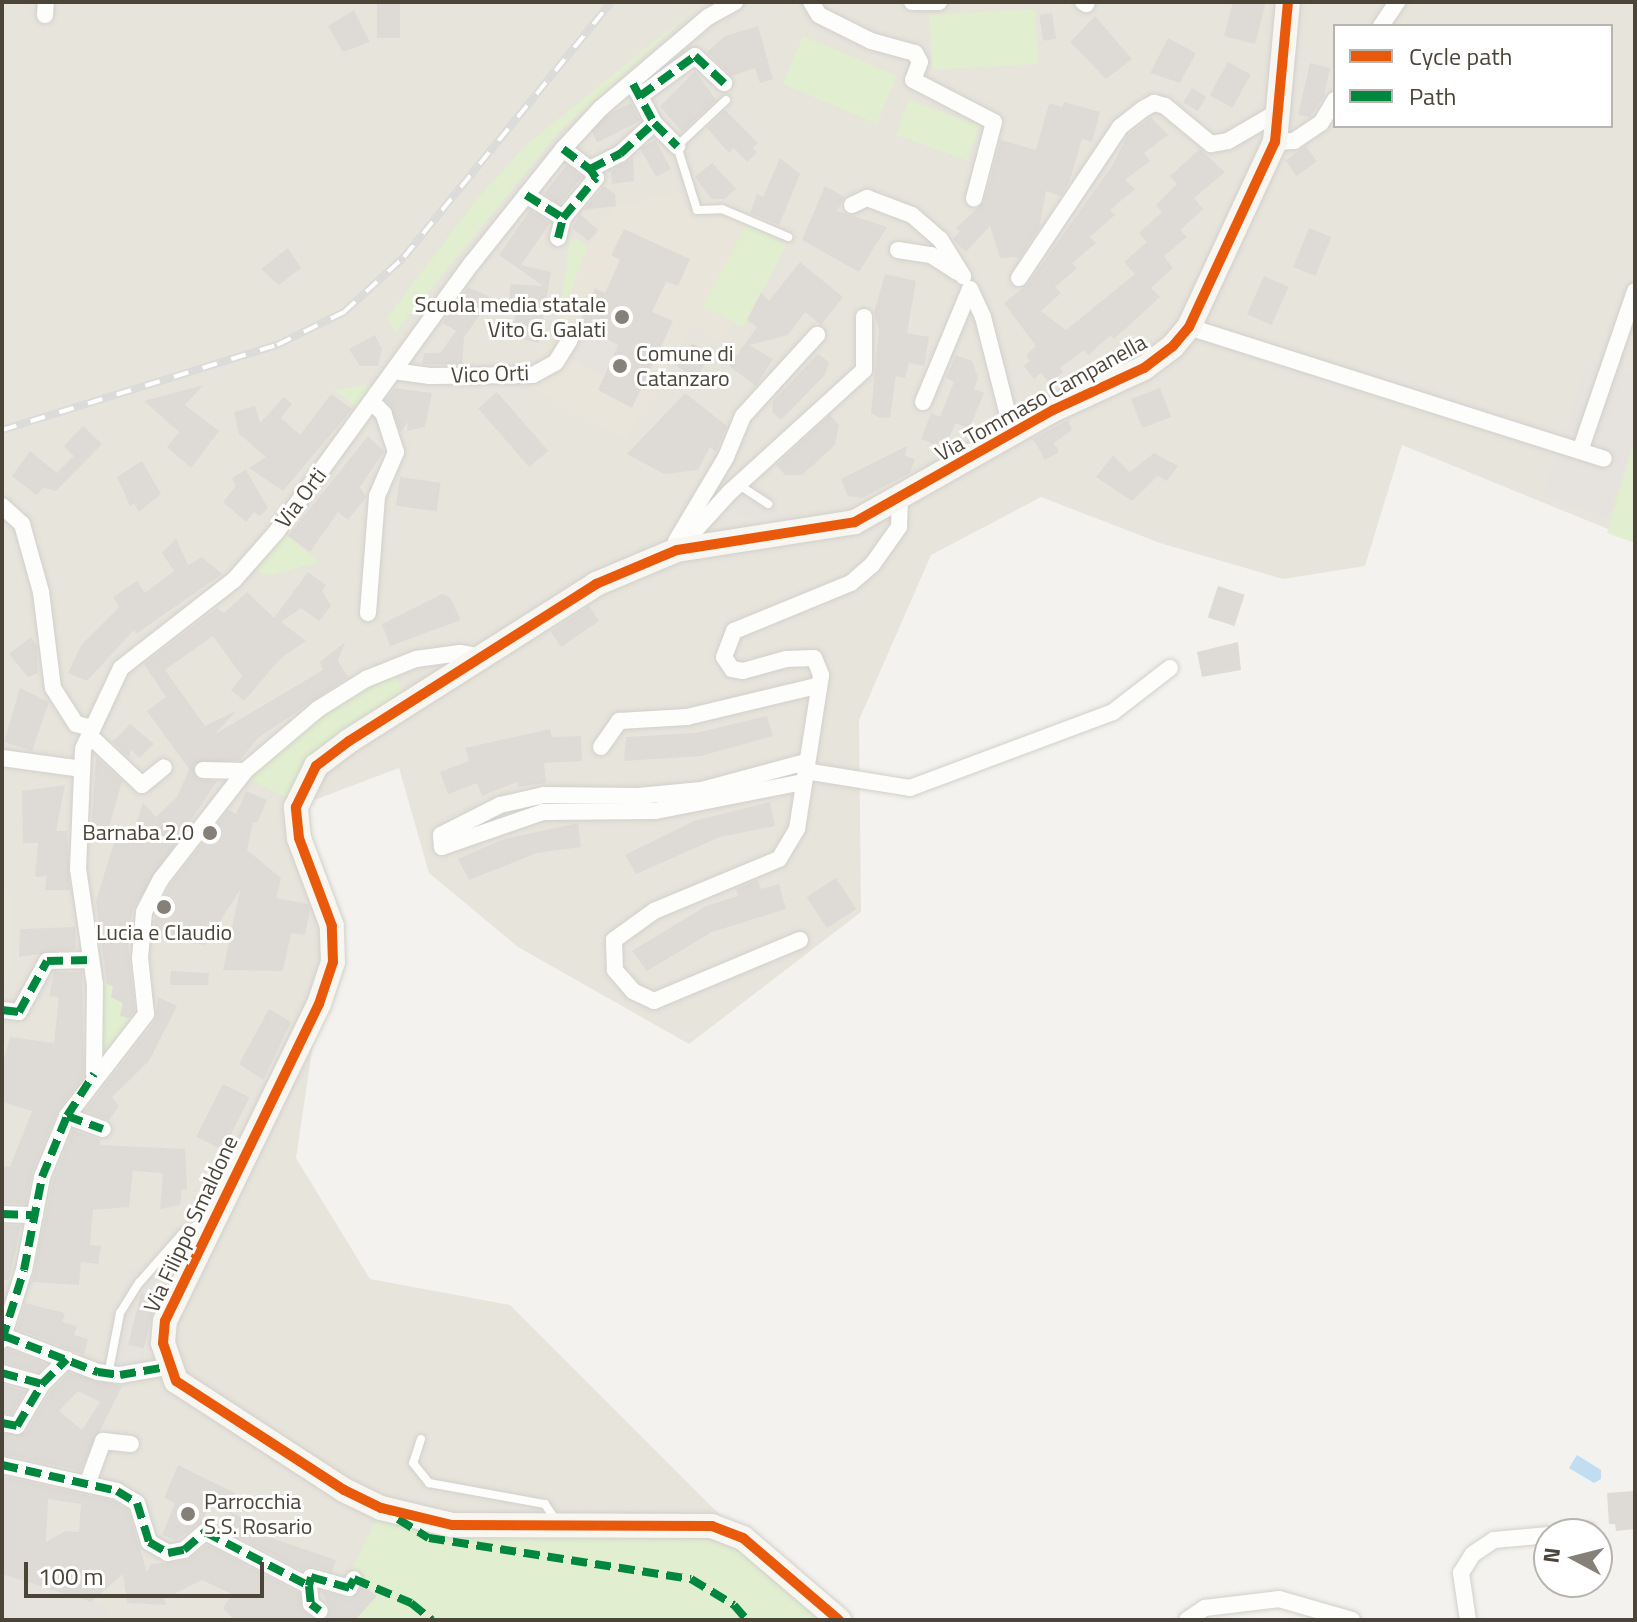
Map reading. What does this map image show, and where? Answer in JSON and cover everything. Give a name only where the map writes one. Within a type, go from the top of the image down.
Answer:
[{"type":"street","name":"Via Orti","points":[[94,1074],[91,960],[78,869],[82,769],[91,731],[121,668],[234,580],[563,149],[601,108],[637,90],[708,17],[735,2]]},
{"type":"street","points":[[811,2],[819,15],[871,41],[915,53],[920,62],[913,80],[994,122],[974,198]]},
{"type":"street","points":[[912,2],[939,2]]},
{"type":"street","name":"Via Tommaso Campanella","points":[[674,552],[855,522],[1053,410],[1144,368],[1189,327],[1275,142],[1281,110],[1288,2]]},
{"type":"street","points":[[1382,24],[1397,2]]},
{"type":"street","points":[[677,146],[654,123],[637,90],[695,56],[725,92]]},
{"type":"street","points":[[1019,278],[1120,127],[1143,109],[1154,103],[1165,106],[1211,144],[1228,141],[1281,110]]},
{"type":"street","points":[[1275,142],[1294,141],[1312,129],[1333,103]]},
{"type":"street","points":[[590,169],[620,154],[654,123]]},
{"type":"street","points":[[558,238],[563,218],[596,178],[590,169],[563,149]]},
{"type":"street","points":[[526,195],[563,218]]},
{"type":"street","points":[[852,205],[867,198],[912,215],[940,239],[983,317],[1013,435]]},
{"type":"street","points":[[898,250],[931,255],[966,283]]},
{"type":"street","points":[[923,402],[966,283]]},
{"type":"street","points":[[1580,451],[1635,291]]},
{"type":"street","points":[[674,552],[738,485],[864,370],[864,317]]},
{"type":"street","points":[[1189,327],[1604,459]]},
{"type":"street","points":[[674,552],[726,457],[743,416],[817,335]]},
{"type":"street","name":"Vico Orti","points":[[394,371],[430,376],[533,375],[556,362],[570,340]]},
{"type":"street","points":[[368,613],[377,496],[396,452],[384,414],[372,402]]},
{"type":"street","points":[[800,940],[654,1001],[633,991],[615,970],[614,940],[654,911],[779,859],[797,829],[816,686],[821,675],[814,658],[732,669],[724,657],[734,631],[851,583],[872,565],[899,527],[900,499]]},
{"type":"street","points":[[2,506],[22,524],[41,592],[53,688],[76,724],[91,731],[142,785],[164,767]]},
{"type":"street","name":"Via Filippo Smaldone","points":[[167,1367],[165,1321],[319,1004],[333,962],[332,926],[299,838],[296,807],[304,785],[316,766],[349,741],[596,584],[674,552]]},
{"type":"street","points":[[482,657],[460,653],[416,659],[366,679],[318,709],[245,771],[161,879],[144,912],[140,958],[146,1014],[94,1074],[67,1116],[42,1177],[3,1335],[67,1359],[73,1366],[120,1375],[167,1367],[188,1390],[381,1508],[452,1525],[712,1526],[743,1538],[839,1620]]},
{"type":"street","points":[[805,771],[655,811],[543,812],[442,847],[441,835],[500,805],[544,795],[638,796],[702,790],[805,771],[910,788],[1113,712],[1170,668]]},
{"type":"street","points":[[601,747],[619,721],[687,717],[816,686]]},
{"type":"street","points":[[2,758],[82,769]]},
{"type":"street","points":[[203,770],[245,771]]},
{"type":"street","points":[[2,1010],[19,1012],[47,961],[91,960]]},
{"type":"street","points":[[67,1116],[103,1129]]},
{"type":"street","points":[[2,1214],[35,1215]]},
{"type":"street","points":[[2,1423],[17,1426],[42,1384],[67,1359]]},
{"type":"street","points":[[2,1373],[42,1384]]},
{"type":"street","points":[[88,1482],[103,1441],[131,1444]]},
{"type":"street","points":[[2,1465],[88,1482],[137,1503],[149,1542],[168,1553],[184,1550],[205,1532],[309,1586]]},
{"type":"street","points":[[1468,1620],[1461,1573],[1473,1554],[1494,1540],[1533,1536]]},
{"type":"street","points":[[320,1611],[311,1604],[311,1577],[349,1588],[354,1579]]},
{"type":"street","points":[[1187,1620],[1205,1608],[1279,1599],[1352,1620]]},
{"type":"lane","points":[[725,92],[677,146],[697,210],[722,209],[788,237]]},
{"type":"lane","points":[[738,485],[768,504]]},
{"type":"lane","points":[[110,1365],[120,1313],[139,1283],[182,1234],[216,1213]]},
{"type":"lane","points":[[421,1439],[413,1463],[429,1483],[545,1504],[559,1524]]},
{"type":"shaded area","points":[[2,2],[1635,2],[1635,540],[1402,445],[1365,566],[1283,579],[1160,543],[1041,497],[931,555],[859,720],[861,912],[689,1044],[518,947],[429,873],[399,768],[296,807],[333,962],[319,1004],[296,1158],[370,1279],[510,1305],[743,1538],[839,1620],[2,1620]]},
{"type":"shaded area","points":[[678,192],[696,222],[722,209],[788,237],[787,245],[719,343],[693,323],[626,439],[526,385],[528,371],[560,318],[588,247],[616,206]]},
{"type":"shaded area","points":[[578,325],[618,345],[603,375],[563,354]]},
{"type":"shaded area","points":[[1588,360],[1635,373],[1635,434],[1608,519],[1542,496]]},
{"type":"shaded area","points":[[749,480],[780,500],[776,520],[741,518],[729,501]]},
{"type":"shaded area","points":[[2,891],[10,893],[10,967],[2,990]]},
{"type":"shaded area","points":[[200,1223],[157,1297],[138,1293],[127,1343],[145,1348],[143,1362],[110,1365],[129,1267],[151,1269],[182,1234]]},
{"type":"shaded area","points":[[2,1573],[108,1609],[103,1620],[2,1620]]},
{"type":"green space","points":[[703,2],[558,133],[396,332],[387,318],[477,199],[525,146]]},
{"type":"green space","points":[[1035,9],[1038,64],[932,69],[929,15]]},
{"type":"green space","points":[[803,36],[897,76],[877,124],[783,84]]},
{"type":"green space","points":[[909,100],[979,126],[967,160],[896,135]]},
{"type":"green space","points":[[747,224],[787,245],[743,327],[703,306]]},
{"type":"green space","points":[[576,238],[588,247],[560,318],[569,241]]},
{"type":"green space","points":[[368,385],[379,393],[365,412],[333,390]]},
{"type":"green space","points":[[1635,439],[1635,543],[1607,533]]},
{"type":"green space","points":[[284,533],[319,562],[272,575],[256,572]]},
{"type":"green space","points":[[390,669],[406,696],[288,798],[246,778],[276,745]]},
{"type":"green space","points":[[95,985],[113,986],[112,997],[123,1003],[120,1016],[137,1019],[94,1074]]},
{"type":"green space","points":[[381,1508],[684,1533],[740,1549],[825,1620],[355,1620],[377,1596],[352,1570]]},
{"type":"water","points":[[1577,1455],[1601,1470],[1601,1479],[1594,1483],[1569,1468]]},
{"type":"building","points":[[377,2],[400,2],[400,38],[377,38]]},
{"type":"building","points":[[1233,2],[1266,2],[1255,44],[1224,36]]},
{"type":"building","points":[[354,10],[370,42],[343,52],[328,26]]},
{"type":"building","points":[[1052,13],[1056,39],[1043,41],[1039,15]]},
{"type":"building","points":[[1095,16],[1132,59],[1106,79],[1070,42]]},
{"type":"building","points":[[758,26],[773,79],[760,83],[755,68],[732,76],[707,52],[725,36]]},
{"type":"building","points":[[1168,38],[1196,53],[1180,83],[1150,73]]},
{"type":"building","points":[[1228,62],[1251,75],[1232,108],[1210,95]]},
{"type":"building","points":[[1310,63],[1330,68],[1324,96],[1310,117],[1298,115]]},
{"type":"building","points":[[695,71],[716,100],[682,132],[660,106]]},
{"type":"building","points":[[1192,88],[1207,97],[1198,111],[1183,103]]},
{"type":"building","points":[[1064,102],[1100,112],[1092,142],[1082,139],[1069,183],[1061,196],[1046,191],[1039,228],[1020,257],[1000,258],[990,226],[966,252],[953,239],[960,231],[956,228],[984,202],[1001,140],[1036,150],[1049,103],[1062,107]]},
{"type":"building","points":[[631,103],[640,121],[597,143],[588,125]]},
{"type":"building","points":[[725,110],[758,143],[753,148],[757,153],[747,162],[734,148],[729,153],[707,128]]},
{"type":"building","points":[[1151,117],[1168,135],[1144,153],[1150,161],[1125,180],[1135,189],[1110,210],[1115,215],[1090,237],[1096,243],[1072,263],[1077,268],[1055,287],[1061,293],[1041,311],[1066,330],[1135,274],[1124,262],[1147,242],[1139,233],[1162,212],[1156,205],[1177,184],[1170,176],[1200,149],[1225,172],[1194,198],[1203,209],[1180,230],[1187,237],[1164,256],[1173,268],[1151,288],[1160,297],[1114,339],[1111,335],[1088,355],[1084,350],[1060,368],[1063,372],[1049,383],[1041,373],[1034,379],[1024,366],[1030,361],[1026,355],[1036,346],[1004,303],[1028,284],[1112,166],[1128,135]]},
{"type":"building","points":[[655,140],[671,169],[656,177],[640,148]]},
{"type":"building","points":[[1306,146],[1317,162],[1296,176],[1286,160]]},
{"type":"building","points":[[633,158],[634,181],[612,184],[611,171]]},
{"type":"building","points":[[780,158],[800,174],[779,225],[750,213],[757,194],[763,197]]},
{"type":"building","points":[[712,163],[736,189],[725,199],[711,199],[695,177]]},
{"type":"building","points":[[567,165],[582,177],[559,205],[544,193]]},
{"type":"building","points":[[604,186],[615,194],[616,206],[584,210]]},
{"type":"building","points":[[825,186],[845,197],[837,211],[887,227],[859,272],[802,240]]},
{"type":"building","points":[[530,210],[550,223],[521,265],[551,272],[539,343],[511,336],[519,300],[509,298],[511,284],[543,286],[499,255]]},
{"type":"building","points":[[580,214],[598,230],[589,241],[572,228]]},
{"type":"building","points":[[1309,228],[1331,237],[1316,276],[1293,267]]},
{"type":"building","name":"Scuola media statale Vito G. Galati","points":[[624,229],[690,259],[678,286],[666,282],[652,312],[673,321],[632,408],[598,390],[618,345],[578,325],[595,288],[605,293],[620,260],[611,255]]},
{"type":"building","points":[[288,248],[301,268],[279,285],[261,269]]},
{"type":"building","points":[[800,262],[843,297],[821,325],[805,312],[788,335],[749,345],[773,359],[756,386],[729,366],[757,327],[747,320],[761,292],[769,301]]},
{"type":"building","points":[[885,274],[916,281],[907,333],[929,337],[924,366],[909,363],[905,378],[896,376],[890,417],[880,418],[871,413],[879,330],[874,313]]},
{"type":"building","points":[[1264,276],[1289,287],[1272,325],[1247,314]]},
{"type":"building","points":[[468,287],[492,298],[464,337],[462,365],[422,364],[424,353],[440,353],[456,331],[443,323]]},
{"type":"building","points":[[375,335],[382,349],[378,366],[360,366],[349,349]]},
{"type":"building","points":[[693,343],[711,356],[694,379],[677,366]]},
{"type":"building","points":[[818,354],[829,362],[825,375],[781,420],[772,412],[773,401]]},
{"type":"building","points":[[956,355],[972,361],[978,377],[974,389],[984,393],[969,429],[956,423],[947,441],[936,445],[921,439],[931,413],[940,417],[954,382],[946,378]]},
{"type":"building","points":[[203,385],[185,405],[219,431],[191,468],[167,447],[179,432],[144,401]]},
{"type":"building","points":[[395,388],[432,393],[425,427],[407,431],[408,422],[401,432],[386,400]]},
{"type":"building","points":[[1160,388],[1171,417],[1142,428],[1131,399]]},
{"type":"building","points":[[497,392],[548,451],[529,467],[478,408]]},
{"type":"building","points":[[685,393],[727,426],[716,452],[710,447],[698,470],[664,474],[627,454]]},
{"type":"building","points":[[331,394],[352,409],[283,491],[249,468],[266,457],[239,434],[234,412],[255,406],[260,423],[284,397],[292,404],[281,418],[300,435]]},
{"type":"building","points":[[830,415],[839,425],[835,445],[802,475],[785,475],[776,465]]},
{"type":"building","points":[[1068,420],[1072,430],[1054,443],[1059,452],[1045,460],[1033,439]]},
{"type":"building","points":[[83,426],[102,444],[56,491],[43,488],[36,495],[12,476],[30,451],[57,473],[74,456],[64,446]]},
{"type":"building","points":[[368,436],[384,451],[360,487],[366,497],[348,520],[338,512],[310,552],[288,536]]},
{"type":"building","points":[[907,446],[905,456],[915,459],[910,473],[862,498],[848,496],[841,479]]},
{"type":"building","points":[[1154,453],[1178,466],[1167,481],[1158,476],[1132,501],[1096,477],[1113,455],[1130,472]]},
{"type":"building","points":[[142,461],[161,494],[139,512],[134,504],[130,506],[117,477]]},
{"type":"building","points":[[246,470],[268,508],[260,516],[254,512],[246,522],[223,502],[236,486],[232,478]]},
{"type":"building","points":[[400,477],[441,483],[437,511],[396,506]]},
{"type":"building","points":[[176,538],[188,565],[202,557],[222,574],[136,634],[134,630],[87,681],[68,673],[82,644],[119,607],[113,597],[137,581],[145,593],[174,571],[162,553]]},
{"type":"building","points":[[308,572],[326,585],[322,591],[331,606],[319,621],[301,608],[281,622],[306,641],[281,658],[244,701],[231,690],[242,676],[213,636],[165,670],[205,726],[236,711],[215,734],[323,670],[320,662],[345,642],[338,661],[348,677],[258,738],[240,760],[194,764],[197,779],[217,781],[134,907],[127,934],[135,1011],[129,1018],[120,1016],[123,1003],[111,997],[113,986],[107,984],[96,901],[118,830],[133,834],[143,803],[156,817],[177,797],[189,769],[147,711],[166,697],[144,664],[217,608],[224,613],[247,592],[274,618]]},
{"type":"building","points":[[1218,586],[1245,595],[1234,626],[1208,617]]},
{"type":"building","points":[[442,594],[450,597],[461,620],[390,646],[382,624]]},
{"type":"building","points":[[589,606],[599,621],[561,647],[551,632]]},
{"type":"building","points":[[31,637],[37,646],[38,673],[28,677],[9,654]]},
{"type":"building","points":[[1238,642],[1241,670],[1202,677],[1197,652]]},
{"type":"building","points":[[20,688],[49,702],[32,751],[4,742]]},
{"type":"building","points":[[767,716],[773,736],[701,756],[624,761],[626,737],[696,733]]},
{"type":"building","points":[[130,724],[154,744],[139,758],[131,750],[129,757],[112,742]]},
{"type":"building","points":[[550,729],[552,737],[581,736],[582,761],[544,763],[546,783],[518,787],[517,782],[482,796],[477,783],[448,794],[440,772],[469,761],[465,748]]},
{"type":"building","points":[[96,757],[122,781],[106,838],[91,834]]},
{"type":"building","points":[[65,785],[56,831],[67,831],[70,890],[45,890],[47,876],[35,877],[38,843],[23,843],[22,791]]},
{"type":"building","points":[[246,791],[267,800],[257,823],[253,822],[247,850],[281,878],[276,898],[308,904],[310,910],[305,935],[291,933],[283,971],[223,970],[240,890],[205,945],[153,937],[155,915],[170,885],[228,810],[236,814]]},
{"type":"building","points":[[770,802],[775,826],[720,837],[636,874],[625,855],[694,821]]},
{"type":"building","points":[[578,823],[581,847],[537,853],[469,880],[458,859],[504,839]]},
{"type":"building","points":[[836,878],[856,909],[827,928],[807,897]]},
{"type":"building","points":[[758,880],[761,889],[779,884],[786,909],[712,932],[647,971],[632,951],[706,906],[738,896],[736,889]]},
{"type":"building","points":[[75,927],[76,949],[19,957],[20,929]]},
{"type":"building","points":[[171,971],[209,973],[208,985],[170,985]]},
{"type":"building","points":[[54,972],[82,972],[84,1077],[57,1112],[32,1173],[26,1204],[2,1203],[2,1166],[10,1167],[32,1111],[2,1102],[2,1066],[10,1037],[54,1043],[59,997],[49,996]]},
{"type":"building","points":[[158,997],[177,1006],[149,1061],[112,1097],[119,1106],[109,1120],[85,1111],[155,1021]]},
{"type":"building","points":[[269,1009],[291,1022],[263,1080],[239,1064]]},
{"type":"building","points":[[223,1084],[250,1098],[223,1150],[196,1137]]},
{"type":"building","points":[[73,1130],[100,1140],[100,1145],[185,1149],[187,1190],[182,1189],[180,1205],[160,1209],[163,1173],[133,1171],[129,1207],[93,1210],[90,1245],[101,1246],[98,1264],[81,1262],[79,1285],[32,1282],[53,1180]]},
{"type":"building","points":[[2,1225],[21,1226],[9,1280],[2,1280]]},
{"type":"building","points":[[141,1293],[157,1297],[144,1348],[128,1344]]},
{"type":"building","points":[[25,1303],[65,1313],[62,1322],[77,1326],[74,1335],[88,1339],[84,1355],[17,1329]]},
{"type":"building","points":[[8,1349],[46,1364],[39,1372],[2,1362],[2,1351]]},
{"type":"building","points":[[69,1373],[122,1386],[80,1471],[2,1454],[2,1434],[26,1432],[51,1391]],"holes":[[[78,1391],[100,1402],[82,1430],[59,1411]]]},
{"type":"building","points":[[2,1384],[25,1391],[12,1414],[2,1412]]},
{"type":"building","name":"Parrocchia S.S. Rosario","points":[[178,1465],[243,1497],[231,1514],[211,1499],[202,1522],[176,1540],[162,1535],[175,1503],[164,1498]]},
{"type":"building","points":[[2,1476],[113,1501],[128,1510],[147,1572],[151,1564],[186,1561],[207,1545],[299,1593],[302,1610],[314,1620],[234,1620],[223,1608],[232,1594],[202,1580],[164,1599],[166,1605],[127,1603],[123,1574],[91,1602],[2,1574]],"holes":[[[48,1499],[81,1504],[79,1532],[66,1531],[46,1542]]]},
{"type":"building","points":[[1635,1491],[1635,1529],[1616,1531],[1613,1518],[1609,1518],[1607,1493]]},
{"type":"building","points":[[232,1513],[261,1524],[257,1533],[336,1560],[332,1572],[313,1566],[302,1570],[225,1530]]},
{"type":"building","points":[[363,1586],[377,1596],[355,1620],[326,1620],[330,1608],[321,1591],[350,1599]]},
{"type":"railway","points":[[2,430],[277,345],[344,312],[404,257],[611,2]]},
{"type":"marked path","points":[[640,96],[695,56],[724,83]]},
{"type":"marked path","points":[[633,84],[654,123],[677,146]]},
{"type":"marked path","points":[[558,238],[563,218],[596,178],[590,169],[620,154],[654,123]]},
{"type":"marked path","points":[[563,149],[590,169]]},
{"type":"marked path","points":[[526,195],[563,218]]},
{"type":"marked path","points":[[2,1010],[19,1012],[47,961],[91,960]]},
{"type":"marked path","points":[[2,1340],[24,1270],[42,1177],[67,1116],[94,1074]]},
{"type":"marked path","points":[[67,1116],[103,1129]]},
{"type":"marked path","points":[[2,1214],[35,1215]]},
{"type":"marked path","points":[[4,1336],[98,1372],[120,1375],[167,1367]]},
{"type":"marked path","points":[[2,1423],[17,1426],[42,1384],[67,1359]]},
{"type":"marked path","points":[[2,1373],[42,1384]]},
{"type":"marked path","points":[[2,1465],[117,1491],[137,1503],[149,1542],[168,1553],[184,1550],[205,1532],[309,1586],[311,1577],[349,1588],[354,1579],[411,1603],[432,1620]]},
{"type":"marked path","points":[[398,1519],[429,1538],[691,1579],[734,1605],[747,1620]]},
{"type":"marked path","points":[[309,1586],[311,1604],[320,1611]]},
{"type":"cycle path","points":[[839,1620],[743,1538],[712,1526],[452,1525],[381,1508],[344,1490],[176,1381],[163,1343],[165,1321],[319,1004],[333,962],[332,926],[299,838],[296,807],[316,766],[349,741],[596,584],[677,550],[855,522],[1053,410],[1144,368],[1173,346],[1189,327],[1275,142],[1288,2]]},
{"type":"place","name":"Scuola media statale Vito G. Galati","points":[[622,317]]},
{"type":"place","name":"Comune di Catanzaro","points":[[620,366]]},
{"type":"place","name":"Barnaba 2.0","points":[[210,833]]},
{"type":"place","name":"Lucia e Claudio","points":[[164,907]]},
{"type":"place","name":"Parrocchia S.S. Rosario","points":[[188,1514]]}]
